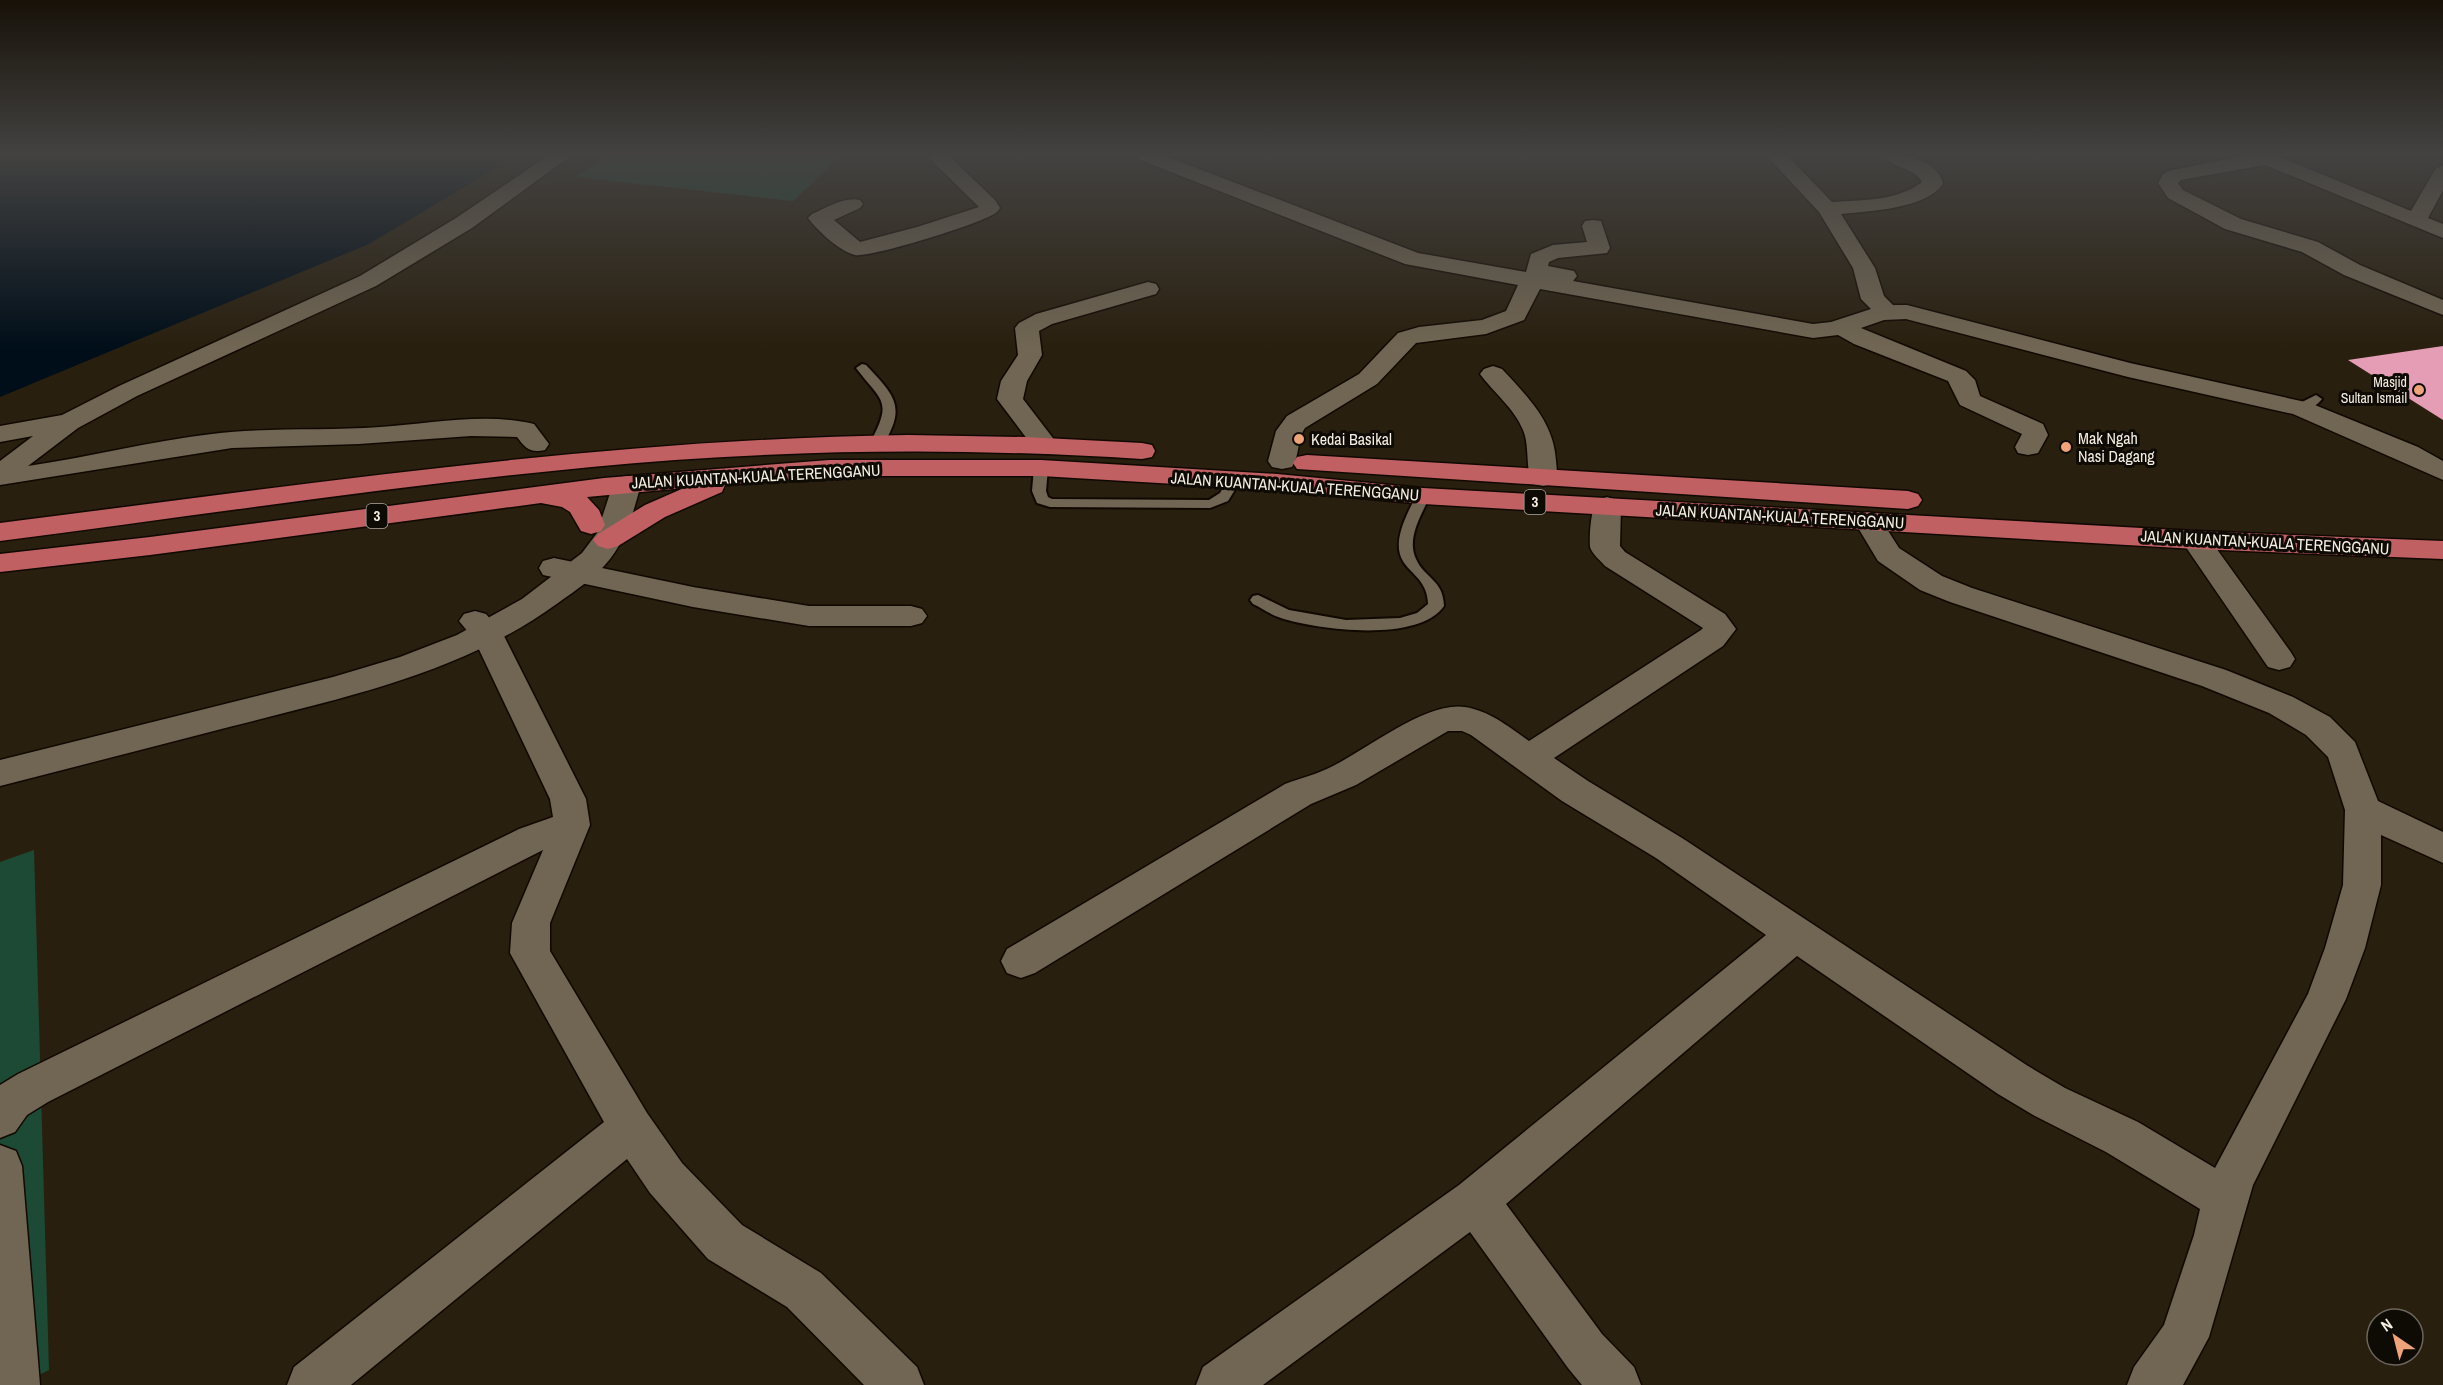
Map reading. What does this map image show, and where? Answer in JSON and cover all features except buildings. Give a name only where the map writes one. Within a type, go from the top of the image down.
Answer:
[{"type":"highway","name":"JALAN KUANTAN-KUALA TERENGGANU","points":[[0,532],[562,462],[676,452],[790,446],[876,445],[1043,457],[1234,480],[1423,496],[1607,506],[1640,496],[2443,529]]},
{"type":"highway","points":[[562,462],[616,482],[676,452]]},
{"type":"highway","name":"JALAN KUANTAN-KUALA TERENGGANU","points":[[0,563],[150,546],[616,482],[1043,457],[1282,461],[1543,478],[1640,496],[1868,521],[2196,540],[2443,550]]},
{"type":"highway","points":[[539,494],[572,500],[586,509],[599,533],[742,475]]},
{"type":"street","points":[[0,476],[69,422],[128,391],[368,281],[470,220]]},
{"type":"street","points":[[821,220],[853,247],[859,249],[963,220]]},
{"type":"street","points":[[1310,220],[1400,255],[1813,331],[1842,326],[1892,298],[2173,371],[2280,385],[2309,404],[2443,472]]},
{"type":"street","points":[[1834,220],[1864,268],[1881,306]]},
{"type":"street","points":[[2225,220],[2310,247],[2352,270],[2443,308]]},
{"type":"street","points":[[2416,220],[2443,232]]},
{"type":"street","points":[[1593,226],[1599,248],[1544,255],[1539,259],[1536,271],[1795,314],[1881,306]]},
{"type":"street","points":[[1282,461],[1290,430],[1296,422],[1368,380],[1407,338],[1419,334],[1486,327],[1502,322],[1516,315],[1532,280]]},
{"type":"street","points":[[1043,457],[1010,399],[1014,381],[1030,355],[1027,328],[1044,319],[1148,289]]},
{"type":"street","points":[[1842,326],[1863,339],[1957,376],[1962,380],[1969,400],[2034,430],[2035,435],[2028,447]]},
{"type":"street","points":[[1493,374],[1531,417],[1538,430],[1544,451],[1543,478]]},
{"type":"street","points":[[2309,404],[2443,454]]},
{"type":"street","points":[[0,434],[69,422]]},
{"type":"street","points":[[0,476],[30,475],[94,461],[212,442],[242,440],[377,436],[500,426],[525,430],[536,444]]},
{"type":"street","points":[[0,773],[384,674],[544,599],[599,533],[616,482]]},
{"type":"street","points":[[1528,758],[1712,638],[1720,629],[1714,621],[1615,559],[1605,548],[1607,506]]},
{"type":"street","points":[[1868,521],[1888,554],[1931,583],[1961,595],[2214,678],[2281,705],[2333,739],[2343,751],[2362,810],[2362,885],[2341,958],[2326,999],[2234,1176],[2184,1337],[2169,1363],[2152,1385]]},
{"type":"street","points":[[2196,540],[2279,659]]},
{"type":"street","points":[[567,570],[693,597],[809,616],[911,616]]},
{"type":"street","points":[[0,753],[328,672],[481,628]]},
{"type":"street","points":[[481,628],[568,799],[572,825],[531,923],[530,953],[632,1128],[666,1178],[725,1242],[804,1290],[899,1385]]},
{"type":"street","points":[[1021,961],[1298,795],[1344,776],[1439,721],[1455,717],[1468,718],[1575,790],[1669,848],[2013,1080],[2050,1102],[2122,1137],[2225,1199]]},
{"type":"street","points":[[2362,810],[2443,848]]},
{"type":"street","points":[[0,1118],[12,1101],[33,1088],[532,839],[572,825]]},
{"type":"street","points":[[1221,1385],[1475,1201],[1795,934]]},
{"type":"street","points":[[312,1385],[632,1128]]},
{"type":"street","points":[[0,1166],[15,1385]]},
{"type":"street","points":[[1475,1201],[1585,1351],[1616,1385]]},
{"type":"lane","points":[[862,368],[889,398],[891,409],[887,426],[876,445]]},
{"type":"lane","points":[[1258,600],[1285,614],[1346,624],[1400,623],[1422,617],[1436,606],[1437,597],[1434,587],[1410,561],[1406,551],[1407,535],[1423,496]]},
{"type":"green space","points":[[34,850],[49,1370],[19,1385],[0,1385],[0,862]]},
{"type":"water","points":[[0,220],[410,220],[369,244],[0,397]]},
{"type":"place","name":"Masjid Sultan Ismail","points":[[2419,390]]},
{"type":"place","name":"Kedai Basikal","points":[[1299,439]]},
{"type":"place","name":"Mak Ngah Nasi Dagang","points":[[2066,447]]}]
